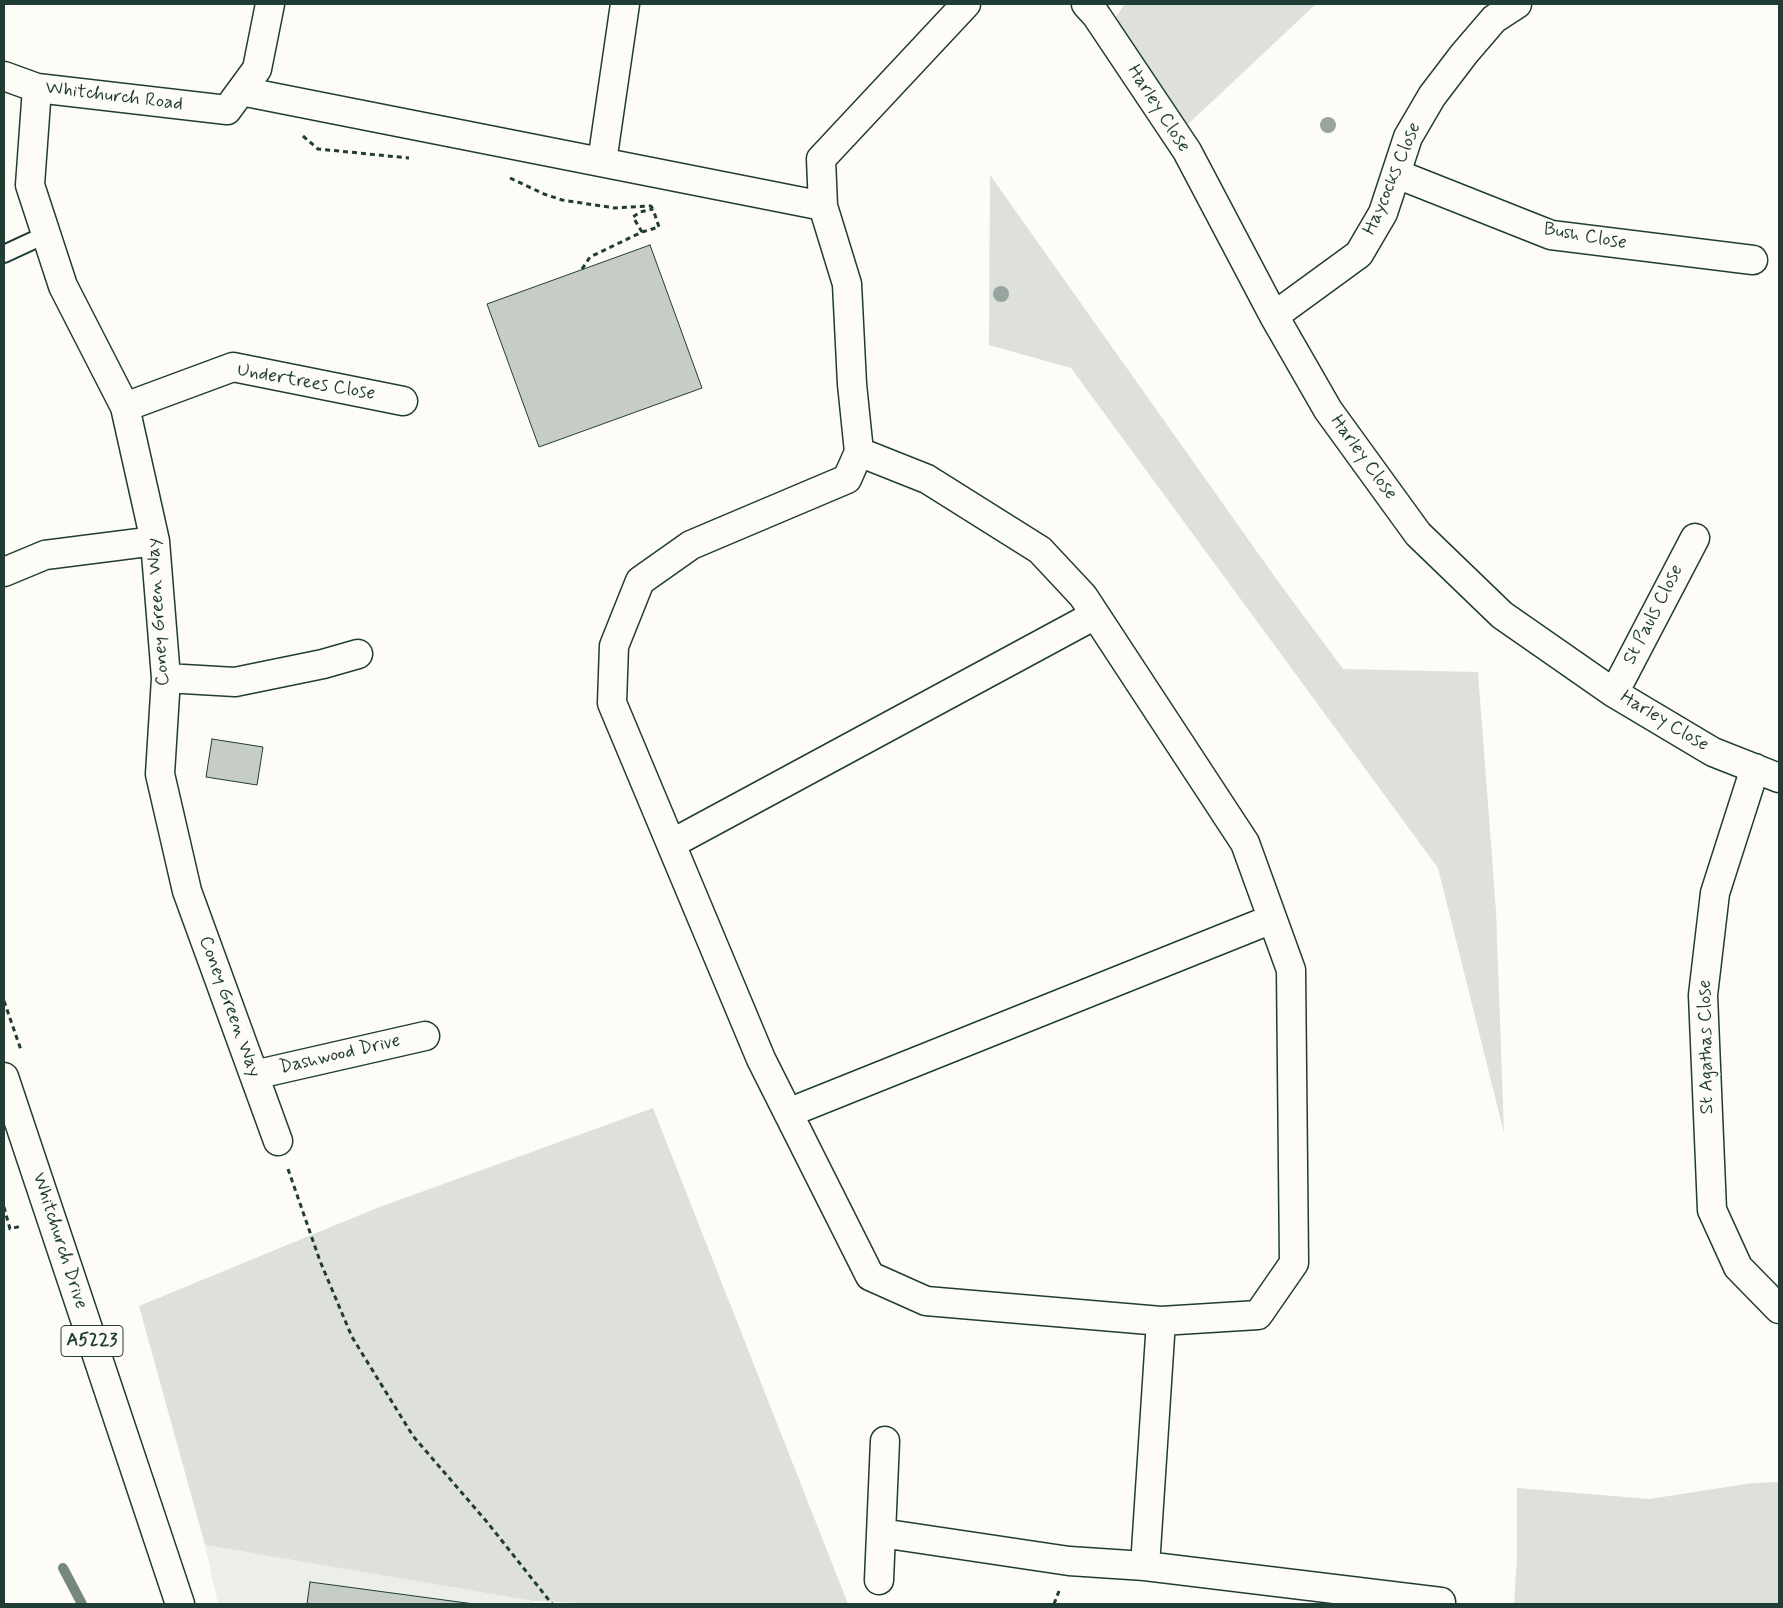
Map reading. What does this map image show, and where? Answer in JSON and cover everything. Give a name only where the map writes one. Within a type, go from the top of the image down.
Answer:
[{"type":"street","points":[[234,100],[257,69],[270,4]]},
{"type":"street","points":[[602,162],[625,4]]},
{"type":"street","points":[[859,452],[927,479],[1040,550],[1083,596],[1245,843],[1291,970],[1294,1263],[1258,1315],[1160,1321],[926,1301],[870,1276],[761,1059],[612,703],[614,646],[640,581],[691,545],[846,479],[859,452],[852,384],[847,284],[823,206],[821,159],[966,4]]},
{"type":"street","name":"Harley Close","points":[[1086,4],[1096,15],[1187,151],[1274,316],[1328,410],[1418,534],[1502,615],[1614,692],[1713,752],[1767,773]]},
{"type":"street","name":"Haycocks Close","points":[[1274,316],[1360,254],[1382,213],[1397,174],[1408,137],[1432,96],[1494,19],[1517,4]]},
{"type":"street","name":"Whitchurch Road","points":[[4,76],[37,88],[234,100],[602,162],[823,206]]},
{"type":"street","name":"Coney Green Way","points":[[37,88],[30,185],[63,286],[125,407],[155,541],[166,678],[160,774],[162,784],[187,891],[278,1141]]},
{"type":"street","name":"Bush Close","points":[[1397,174],[1551,235],[1753,260]]},
{"type":"street","name":"Undertrees Close","points":[[125,407],[233,367],[403,401]]},
{"type":"street","name":"St Pauls Close","points":[[1614,692],[1695,538]]},
{"type":"street","points":[[4,572],[45,554],[155,541]]},
{"type":"street","points":[[671,844],[1095,615]]},
{"type":"street","points":[[166,678],[235,682],[323,664],[358,654]]},
{"type":"street","name":"St Agathas Close","points":[[1767,773],[1715,893],[1702,995],[1712,1210],[1738,1267],[1779,1309]]},
{"type":"street","points":[[788,1113],[1272,918]]},
{"type":"street","name":"Dashwood Drive","points":[[254,1075],[425,1036]]},
{"type":"street","name":"Whitchurch Drive","points":[[4,1077],[180,1604]]},
{"type":"street","points":[[1145,1566],[1160,1321]]},
{"type":"street","points":[[879,1580],[885,1441]]},
{"type":"street","points":[[881,1533],[1069,1561],[1145,1566],[1440,1602]]},
{"type":"lane","points":[[4,254],[45,235]]},
{"type":"path","points":[[582,268],[590,257],[642,232],[660,227],[653,209],[640,212],[633,217],[642,232]]},
{"type":"path","points":[[278,1141],[320,1261],[352,1337],[413,1436],[487,1522],[552,1604]]},
{"type":"shaded area","points":[[1125,4],[1316,4],[1184,128],[1115,18]]},
{"type":"shaded area","points":[[990,175],[1277,580],[1343,669],[1478,672],[1496,911],[1504,1133],[1438,868],[1071,368],[989,345]]},
{"type":"shaded area","points":[[653,1108],[848,1604],[600,1604],[533,1601],[205,1545],[139,1306],[377,1208]]},
{"type":"shaded area","points":[[1779,1482],[1779,1604],[1514,1604],[1517,1558],[1517,1488],[1649,1499],[1753,1483]]},
{"type":"shaded area","points":[[205,1545],[533,1601],[537,1604],[218,1604]]},
{"type":"building","points":[[650,245],[702,388],[539,447],[487,304]]},
{"type":"building","points":[[212,739],[263,747],[257,785],[206,777]]},
{"type":"building","points":[[310,1582],[474,1604],[307,1604]]},
{"type":"waterway","points":[[63,1568],[82,1604]]}]
